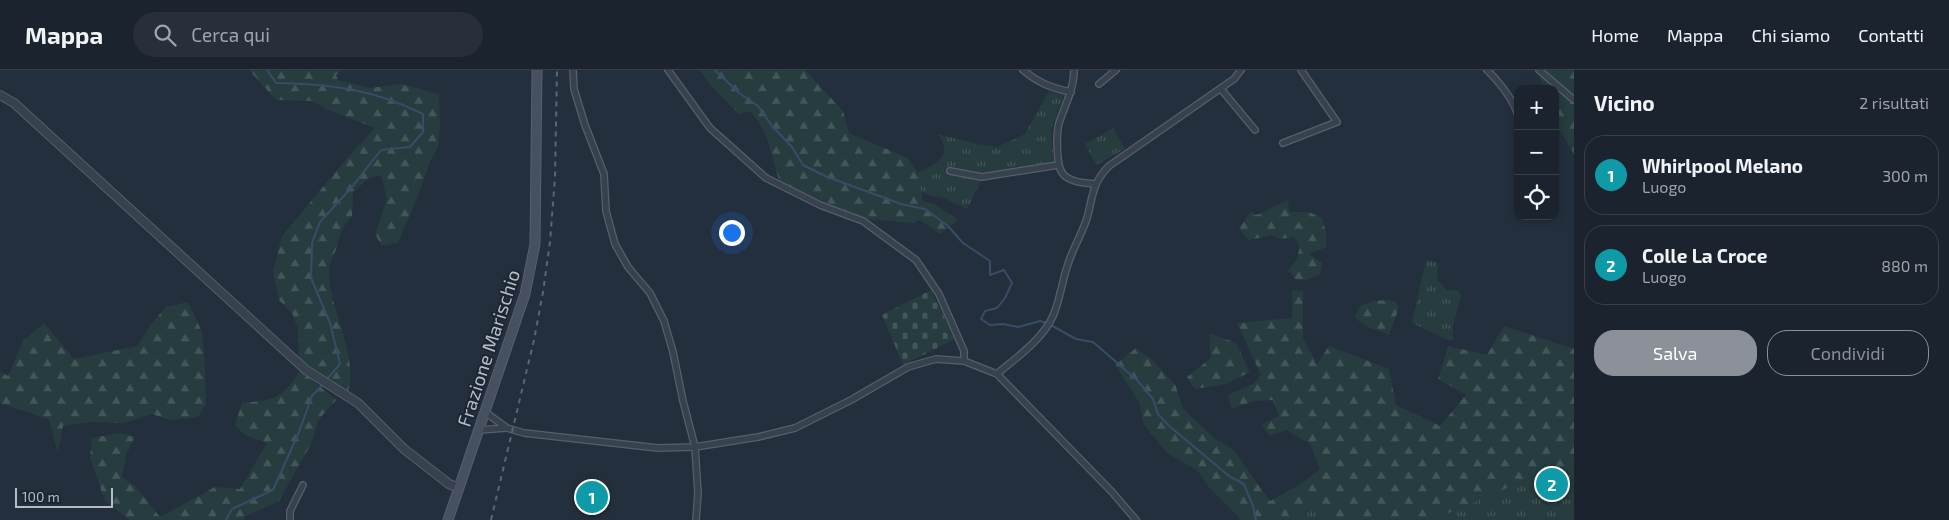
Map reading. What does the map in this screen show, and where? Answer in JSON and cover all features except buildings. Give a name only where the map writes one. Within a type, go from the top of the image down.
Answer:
[{"type":"main road","name":"Frazione Marischio","points":[[448,520],[525,294],[532,268],[535,244],[537,70]]},
{"type":"street","points":[[573,70],[574,89],[585,125],[604,174],[606,211],[615,244],[628,267],[650,293],[664,321],[673,352],[695,447],[698,493],[696,520]]},
{"type":"street","points":[[668,70],[710,128],[766,178],[820,205],[863,221],[916,260],[940,294],[964,351],[964,361]]},
{"type":"street","points":[[1023,70],[1035,80],[1050,88],[1071,92]]},
{"type":"street","points":[[1074,70],[1071,92],[1059,124],[1057,137],[1058,165],[1066,178],[1095,184]]},
{"type":"street","points":[[1099,84],[1116,70]]},
{"type":"street","points":[[997,374],[1045,329],[1052,317],[1070,258],[1087,218],[1095,184],[1100,174],[1234,79],[1242,70]]},
{"type":"street","points":[[1283,143],[1337,122],[1301,70]]},
{"type":"street","points":[[1487,70],[1498,81],[1514,105]]},
{"type":"street","points":[[1539,70],[1574,100]]},
{"type":"street","points":[[1221,88],[1255,130]]},
{"type":"street","points":[[0,95],[14,103],[313,375],[331,388],[358,403],[404,449],[449,484],[459,488]]},
{"type":"street","points":[[950,171],[982,177],[1058,165]]},
{"type":"street","points":[[485,412],[507,428],[524,433],[658,448],[695,447],[758,437],[795,428],[851,400],[908,367],[936,359],[964,361],[997,374],[1112,492],[1136,520]]},
{"type":"street","points":[[479,430],[507,428]]},
{"type":"street","points":[[290,520],[290,511],[303,485]]},
{"type":"green space","points":[[249,70],[342,70],[336,75],[338,80],[370,88],[401,84],[439,94],[440,127],[438,147],[430,161],[398,243],[382,246],[375,234],[387,199],[381,175],[369,178],[353,192],[352,216],[342,230],[330,265],[330,286],[350,363],[348,392],[312,369],[299,357],[298,329],[292,313],[279,300],[273,272],[282,236],[348,157],[375,128],[331,111],[312,101],[276,100]]},
{"type":"green space","points":[[700,70],[805,70],[843,111],[849,133],[908,158],[918,173],[923,201],[935,204],[958,220],[940,234],[920,220],[912,223],[867,219],[800,192],[779,180],[766,135],[757,119],[750,111],[739,114],[711,86]]},
{"type":"green space","points":[[1545,70],[1574,70],[1574,154],[1559,129],[1559,85],[1543,85],[1539,78]]},
{"type":"green space","points":[[1049,91],[1064,95],[1051,130],[1054,164],[983,177],[967,209],[944,198],[932,196],[921,191],[918,173],[937,162],[944,154],[943,142],[938,134],[977,144],[998,147],[1025,134]]},
{"type":"green space","points":[[1113,128],[1125,149],[1096,165],[1085,144]]},
{"type":"green space","points":[[1288,200],[1289,212],[1309,212],[1322,218],[1326,233],[1326,247],[1309,254],[1322,263],[1320,274],[1304,281],[1295,279],[1288,270],[1296,261],[1300,247],[1294,237],[1280,239],[1271,235],[1249,240],[1239,229],[1251,211],[1255,215]]},
{"type":"green space","points":[[1426,260],[1438,263],[1437,280],[1447,290],[1458,291],[1461,295],[1453,326],[1453,340],[1448,340],[1412,323]]},
{"type":"green space","points":[[931,290],[955,339],[903,365],[882,315]]},
{"type":"green space","points":[[1292,290],[1303,291],[1303,338],[1317,364],[1329,346],[1389,369],[1396,405],[1440,426],[1466,395],[1438,379],[1448,346],[1487,355],[1504,326],[1574,349],[1574,465],[1521,482],[1432,520],[1330,520],[1330,515],[1314,509],[1291,520],[1239,520],[1238,516],[1208,486],[1198,471],[1167,453],[1144,425],[1139,402],[1115,365],[1136,348],[1152,360],[1175,384],[1183,409],[1215,439],[1233,449],[1270,501],[1301,484],[1320,469],[1310,444],[1286,430],[1269,436],[1262,424],[1279,416],[1273,400],[1254,401],[1231,409],[1228,395],[1253,384],[1261,375],[1237,323],[1292,318]]},
{"type":"green space","points":[[1390,300],[1396,302],[1398,307],[1389,335],[1367,326],[1355,317],[1360,306],[1373,301]]},
{"type":"green space","points":[[188,302],[202,332],[206,404],[198,417],[170,420],[152,414],[125,423],[89,422],[63,426],[58,452],[48,419],[0,403],[0,371],[8,376],[23,341],[44,323],[74,359],[137,346],[151,324],[166,307]]},
{"type":"green space","points":[[1209,333],[1236,343],[1250,372],[1226,384],[1195,389],[1187,377],[1211,358]]},
{"type":"green space","points":[[300,370],[336,400],[319,419],[311,444],[279,501],[244,517],[244,520],[129,520],[105,501],[90,458],[92,438],[119,433],[135,437],[126,455],[122,477],[135,486],[160,517],[215,487],[240,489],[267,443],[245,435],[235,425],[242,403],[262,401],[277,396],[289,387]]},
{"type":"green space","points":[[1574,465],[1574,520],[1432,520],[1521,482]]},
{"type":"green space","points":[[1314,509],[1331,515],[1330,520],[1291,520],[1291,518]]},
{"type":"waterway","points":[[267,70],[276,83],[334,87],[369,93],[423,114],[423,132],[410,147],[381,150],[351,188],[320,222],[312,243],[311,278],[330,323],[340,364],[327,379]]},
{"type":"waterway","points":[[715,70],[739,93],[758,106],[772,126],[792,147],[803,165],[825,176],[901,204],[925,209],[948,226],[963,243],[990,261],[990,275],[1004,270],[1012,283],[1005,298],[997,308],[985,311],[981,319],[990,325],[1003,324],[1018,327],[1040,321],[1076,339],[1093,342],[1137,380],[1153,399],[1158,414],[1168,425],[1229,476],[1244,484],[1253,506],[1256,520]]},
{"type":"waterway","points":[[226,520],[232,509],[273,490],[299,432],[312,396],[324,383]]},
{"type":"railway","points":[[491,520],[534,340],[543,292],[550,242],[555,177],[557,70]]},
{"type":"place","name":"Colle La Croce","points":[[1552,484]]},
{"type":"place","name":"Whirlpool Melano","points":[[592,497]]}]
